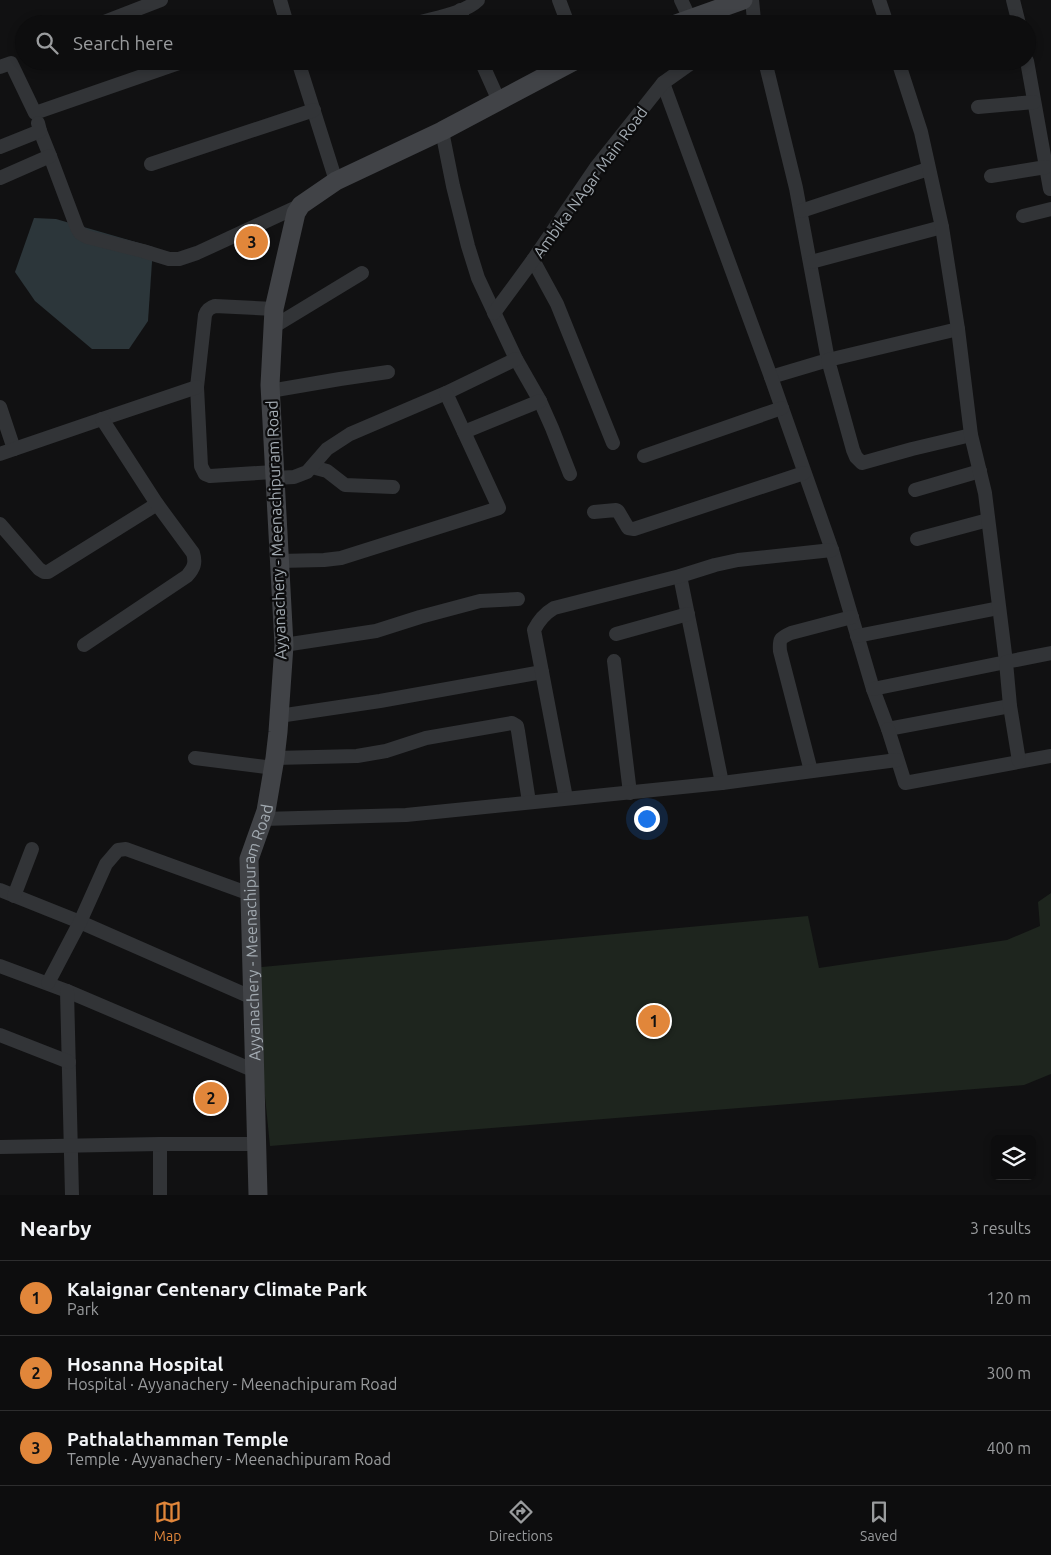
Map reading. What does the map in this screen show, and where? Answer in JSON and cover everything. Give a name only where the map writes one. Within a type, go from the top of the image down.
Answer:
[{"type":"street","points":[[122,15],[161,0]]},
{"type":"street","points":[[280,0],[284,15]]},
{"type":"street","points":[[443,15],[460,10],[478,0]]},
{"type":"street","points":[[559,0],[565,15]]},
{"type":"street","points":[[681,0],[682,15]]},
{"type":"street","points":[[700,15],[743,0]]},
{"type":"street","points":[[752,0],[753,15]]},
{"type":"street","points":[[879,0],[884,15]]},
{"type":"street","points":[[1013,0],[1017,15]]},
{"type":"street","points":[[460,10],[462,15]]},
{"type":"street","points":[[6,65],[35,112],[40,131],[74,222],[80,233],[87,237],[169,259],[188,257],[301,205],[336,181],[442,131],[557,70]]},
{"type":"street","points":[[35,112],[159,70]]},
{"type":"street","points":[[301,70],[336,181]]},
{"type":"street","points":[[485,70],[499,101]]},
{"type":"street","name":"Ambika NAgar Main Road","points":[[494,312],[533,260],[597,166],[662,83],[681,70]]},
{"type":"street","points":[[767,70],[801,211],[828,360],[856,457],[862,463],[971,435]]},
{"type":"street","points":[[901,70],[921,132],[942,227],[958,329],[971,435],[985,493],[1010,706],[1019,761]]},
{"type":"street","points":[[1029,70],[1050,189]]},
{"type":"street","points":[[662,83],[771,377],[832,550],[873,689],[905,783],[1051,756]]},
{"type":"street","points":[[978,107],[1034,102]]},
{"type":"street","points":[[150,164],[314,110]]},
{"type":"street","points":[[0,147],[40,131]]},
{"type":"street","points":[[442,131],[453,186],[478,278],[516,359],[540,402],[570,474]]},
{"type":"street","points":[[0,178],[50,156]]},
{"type":"street","points":[[991,176],[1046,167]]},
{"type":"street","points":[[801,211],[928,169]]},
{"type":"street","name":"Ayyanachery - Meenachipuram Road","points":[[258,1195],[249,859],[263,819],[274,763],[284,645],[270,391],[273,318],[296,213],[301,205]]},
{"type":"street","points":[[1023,216],[1051,210]]},
{"type":"street","points":[[811,262],[942,227]]},
{"type":"street","points":[[533,260],[556,304],[613,443]]},
{"type":"street","points":[[362,274],[273,318],[215,306],[206,311],[197,388],[202,466],[205,474],[210,476],[274,475],[294,477],[302,475],[308,472],[327,449],[350,434],[446,393],[516,359]]},
{"type":"street","points":[[771,377],[828,360],[958,329]]},
{"type":"street","points":[[270,391],[388,372]]},
{"type":"street","points":[[0,454],[197,388]]},
{"type":"street","points":[[279,561],[341,558],[498,508],[446,393]]},
{"type":"street","points":[[464,432],[540,402]]},
{"type":"street","points":[[0,407],[14,449]]},
{"type":"street","points":[[644,456],[782,408]]},
{"type":"street","points":[[84,645],[187,576],[194,568],[196,561],[193,553],[157,504],[102,419]]},
{"type":"street","points":[[312,467],[327,471],[345,485],[393,487]]},
{"type":"street","points":[[916,490],[980,471]]},
{"type":"street","points":[[594,512],[616,510],[628,528],[634,529],[804,472]]},
{"type":"street","points":[[0,524],[39,569],[48,572],[157,504]]},
{"type":"street","points":[[917,538],[988,520]]},
{"type":"street","points":[[566,798],[534,630],[545,613],[559,607],[680,576],[715,564],[832,550]]},
{"type":"street","points":[[680,576],[722,783]]},
{"type":"street","points":[[284,645],[376,631],[480,601],[518,599]]},
{"type":"street","points":[[857,636],[999,608]]},
{"type":"street","points":[[616,634],[688,614]]},
{"type":"street","points":[[811,771],[780,652],[779,641],[783,636],[791,632],[852,617]]},
{"type":"street","points":[[873,689],[1051,653]]},
{"type":"street","points":[[614,661],[630,792]]},
{"type":"street","points":[[279,716],[380,701],[542,672]]},
{"type":"street","points":[[888,729],[1010,706]]},
{"type":"street","points":[[195,758],[274,763],[356,756],[386,751],[426,738],[512,723],[517,726],[529,802]]},
{"type":"street","points":[[263,819],[406,815],[722,783],[897,760]]},
{"type":"street","points":[[14,896],[32,849]]},
{"type":"street","points":[[48,983],[80,922],[106,864],[118,850],[126,849],[250,894]]},
{"type":"street","points":[[0,890],[80,922],[253,998]]},
{"type":"street","points":[[0,966],[48,983],[255,1071]]},
{"type":"street","points":[[67,991],[72,1195]]},
{"type":"street","points":[[0,1034],[69,1062]]},
{"type":"street","points":[[160,1144],[160,1195]]},
{"type":"street","points":[[0,1147],[256,1144]]},
{"type":"shaded area","points":[[34,218],[56,219],[153,247],[148,321],[129,349],[92,349],[35,301],[15,272]]},
{"type":"shaded area","points":[[1051,893],[1051,1074],[1024,1085],[270,1146],[252,968],[808,916],[819,968],[1007,940],[1040,926],[1038,902]]},
{"type":"place","name":"Pathalathamman Temple","points":[[252,242]]},
{"type":"place","name":"Kalaignar Centenary Climate Park","points":[[654,1021]]},
{"type":"place","name":"Hosanna Hospital","points":[[211,1098]]}]
